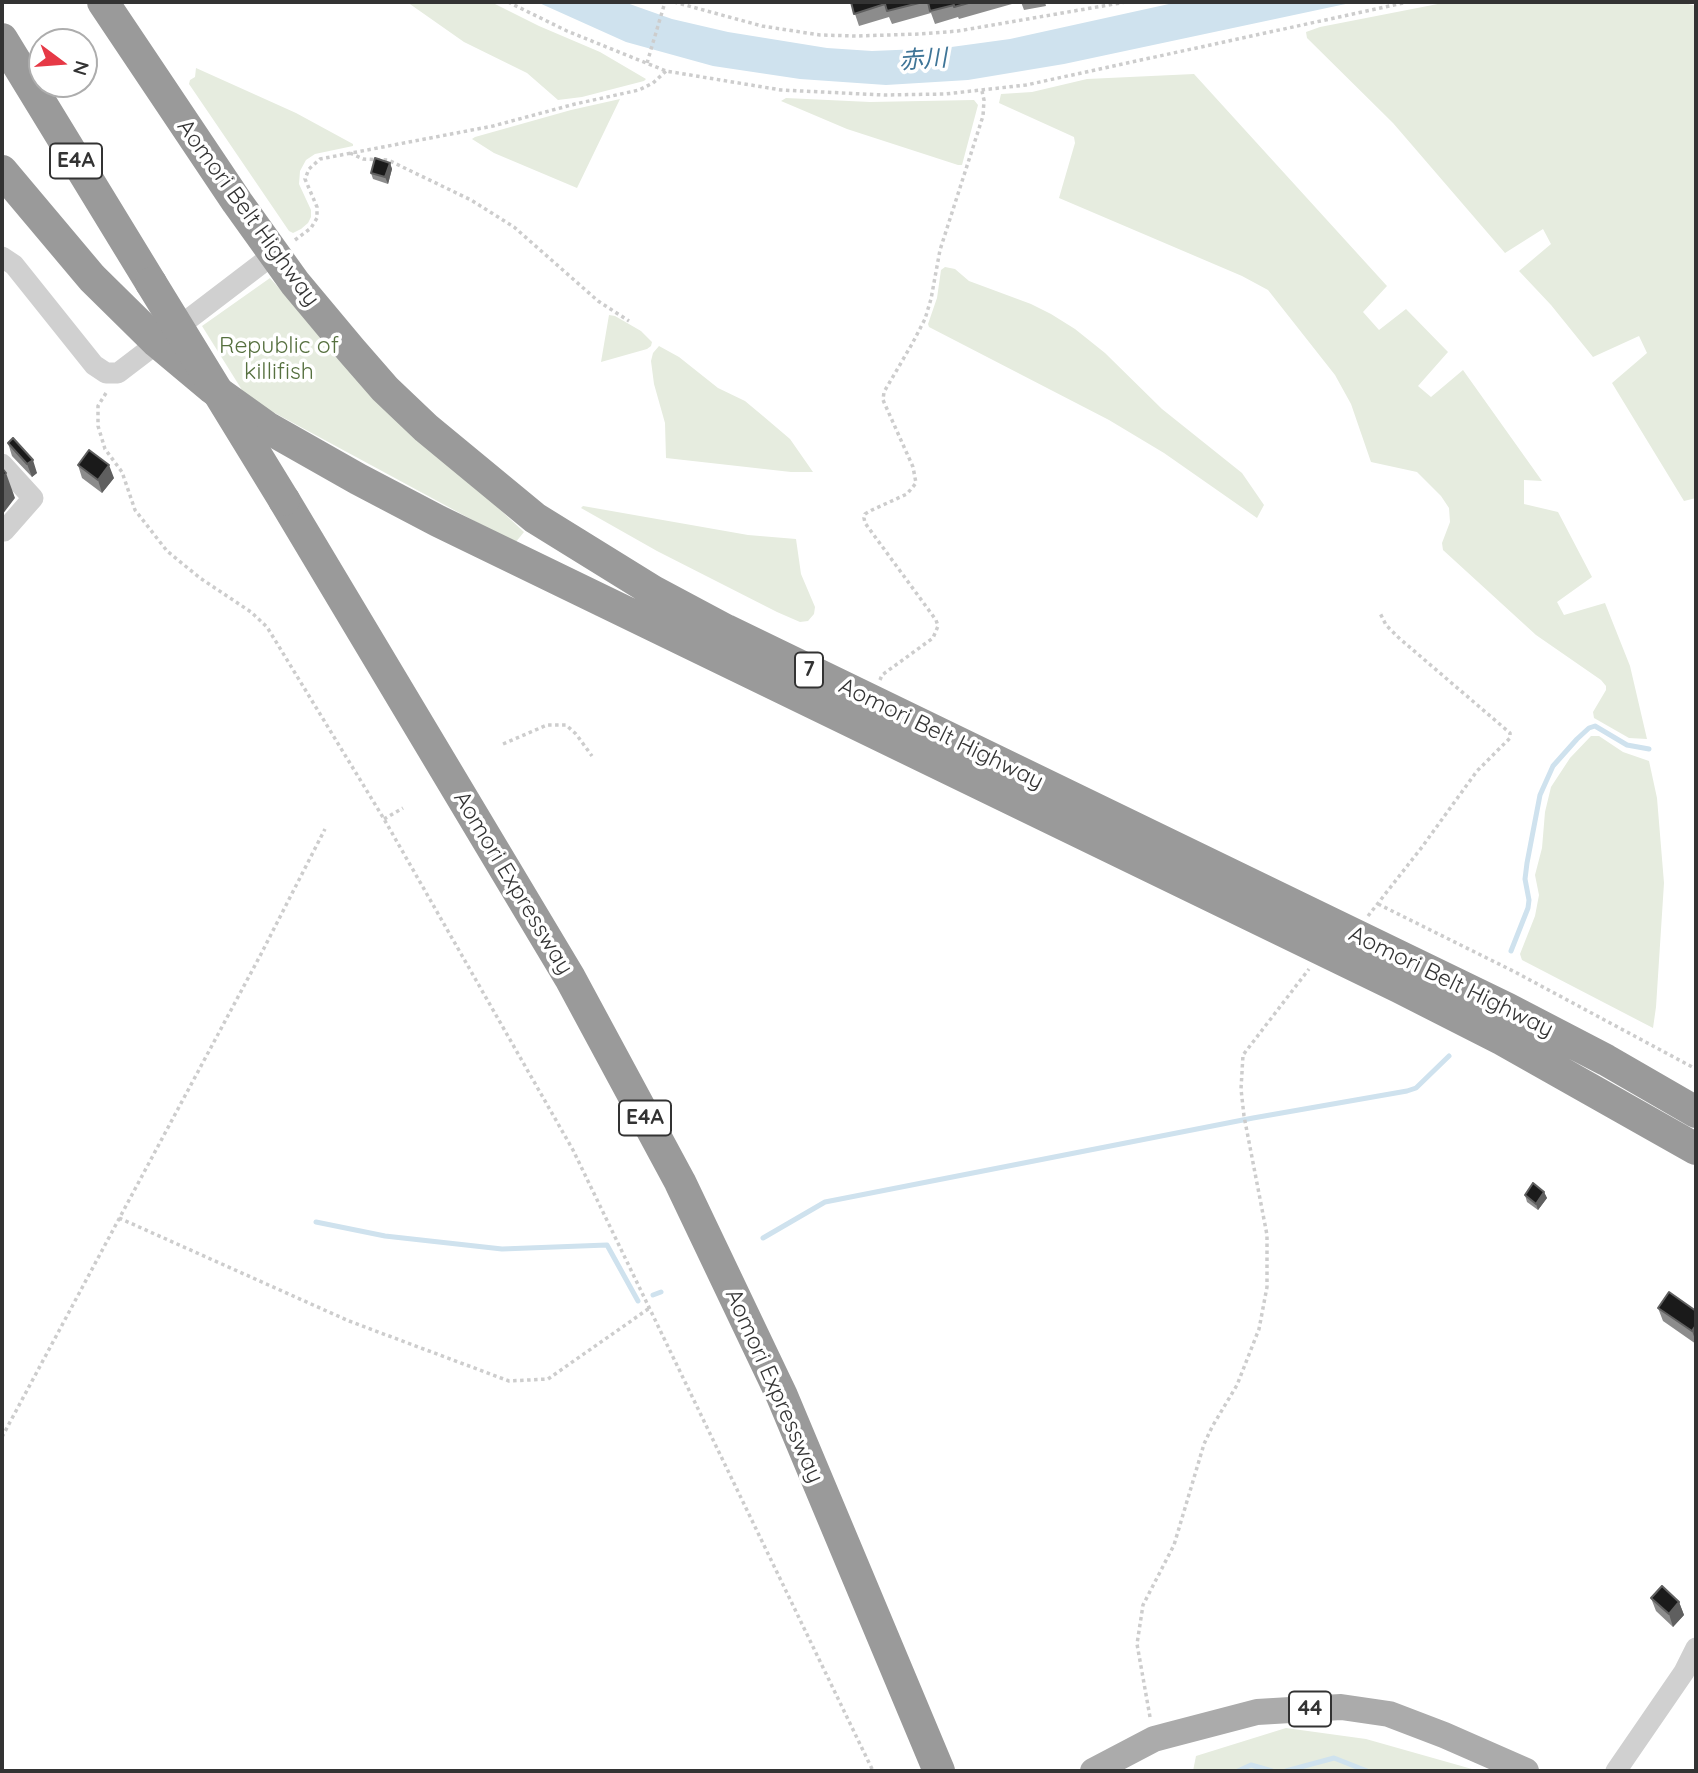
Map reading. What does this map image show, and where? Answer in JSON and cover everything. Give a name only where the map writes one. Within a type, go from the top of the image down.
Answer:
[{"type":"highway","name":"Aomori Belt Highway","points":[[103,2],[195,142],[295,283],[385,389],[426,428],[535,518],[593,556],[726,630],[1508,1009],[1606,1060],[1696,1112]]},
{"type":"highway","name":"Aomori Expressway","points":[[2,39],[284,499],[570,978],[680,1182],[782,1396],[939,1771]]},
{"type":"highway","name":"Aomori Belt Highway","points":[[2,171],[92,278],[157,342],[212,388],[260,422],[392,497],[1503,1040],[1696,1149]]},
{"type":"main road","name":"44","points":[[1093,1771],[1154,1739],[1257,1712],[1341,1707],[1389,1714],[1526,1771]]},
{"type":"street","points":[[2,257],[14,265],[94,365],[106,373],[118,373],[274,254]]},
{"type":"street","points":[[2,464],[33,498],[4,531]]},
{"type":"street","points":[[1616,1771],[1684,1672],[1696,1648]]},
{"type":"path","points":[[508,2],[567,31],[666,71],[812,93],[884,95],[1026,85],[1408,2]]},
{"type":"path","points":[[674,2],[762,26],[856,36],[969,29],[1126,2]]},
{"type":"path","points":[[647,63],[665,4]]},
{"type":"path","points":[[274,254],[315,223],[318,212],[305,180],[309,169],[320,159],[493,126],[575,103],[639,90],[653,83],[666,71]]},
{"type":"path","points":[[868,699],[883,675],[933,638],[938,626],[864,523],[864,518],[865,514],[872,510],[907,494],[916,483],[913,467],[883,400],[884,392],[920,327],[932,299],[940,250],[983,116],[982,90]]},
{"type":"path","points":[[350,153],[363,159],[388,160],[471,200],[514,227],[598,301],[629,321]]},
{"type":"path","points":[[118,373],[98,406],[98,426],[105,449],[122,472],[135,510],[167,551],[200,578],[251,612],[267,627],[384,819],[573,1150],[873,1771]]},
{"type":"path","points":[[1353,934],[1477,771],[1510,738],[1510,733],[1399,638],[1386,625],[1380,614]]},
{"type":"path","points":[[503,744],[547,725],[566,725],[592,757]]},
{"type":"path","points":[[384,819],[403,808]]},
{"type":"path","points":[[2,1437],[260,956],[325,829]]},
{"type":"path","points":[[1378,904],[1515,971],[1696,1069]]},
{"type":"path","points":[[1154,1739],[1137,1644],[1143,1605],[1174,1545],[1204,1444],[1237,1385],[1259,1329],[1266,1287],[1267,1236],[1244,1116],[1241,1089],[1243,1055],[1323,950]]},
{"type":"path","points":[[119,1218],[349,1321],[509,1381],[548,1379],[651,1307]]},
{"type":"green space","points":[[407,2],[491,2],[600,52],[646,79],[582,97],[558,100],[527,73],[464,42]]},
{"type":"green space","points":[[1448,2],[1681,2],[1696,6],[1696,498],[1684,501],[1612,383],[1647,353],[1639,336],[1593,357],[1519,271],[1551,244],[1543,229],[1505,253],[1393,123],[1307,38],[1306,32],[1320,27]]},
{"type":"green space","points":[[196,68],[296,113],[353,144],[315,154],[306,160],[300,171],[299,184],[311,210],[311,217],[301,229],[293,233],[289,231],[189,84],[195,77]]},
{"type":"green space","points":[[1194,74],[1387,286],[1363,312],[1379,330],[1406,309],[1448,352],[1418,386],[1431,397],[1463,370],[1542,481],[1524,480],[1524,504],[1558,512],[1592,577],[1557,602],[1564,615],[1605,603],[1630,666],[1647,739],[1629,738],[1594,718],[1593,712],[1606,690],[1601,680],[1536,635],[1443,550],[1442,543],[1450,522],[1449,508],[1441,496],[1417,472],[1371,462],[1351,404],[1335,375],[1268,290],[1242,276],[1059,198],[1075,143],[1074,137],[999,103],[1001,94],[1032,92],[1087,79]]},
{"type":"green space","points":[[786,98],[870,102],[974,100],[978,105],[962,165],[958,165],[847,129],[781,101]]},
{"type":"green space","points":[[620,99],[577,188],[494,153],[472,139],[571,110]]},
{"type":"green space","points":[[945,267],[955,269],[969,281],[1051,314],[1105,353],[1162,409],[1242,473],[1264,505],[1257,518],[1164,453],[1109,420],[929,327],[941,270]]},
{"type":"green space","name":"Republic of killifish","points":[[270,278],[359,378],[524,532],[515,543],[247,398],[202,326]]},
{"type":"green space","points":[[609,315],[641,331],[652,342],[651,346],[601,362]]},
{"type":"green space","points":[[659,346],[679,357],[718,388],[745,401],[790,439],[813,472],[666,458],[665,423],[654,384],[651,361]]},
{"type":"green space","points":[[583,506],[748,535],[796,539],[801,574],[815,607],[814,614],[808,621],[800,622],[777,612],[657,551],[581,508]]},
{"type":"green space","points":[[1591,736],[1599,736],[1623,752],[1649,761],[1657,798],[1664,883],[1653,1028],[1522,960],[1520,954],[1535,916],[1539,895],[1535,875],[1551,787],[1570,758]]},
{"type":"green space","points":[[1286,1728],[1366,1739],[1479,1771],[1193,1771],[1196,1756]]},
{"type":"water","name":"赤川","points":[[537,2],[624,2],[672,19],[728,32],[827,48],[872,51],[944,48],[1010,39],[1178,2],[1355,2],[1064,64],[968,80],[886,85],[800,79],[713,66],[626,42]]},
{"type":"building","points":[[851,2],[923,2],[887,11],[885,4],[854,14]]},
{"type":"building","points":[[928,2],[972,2],[930,11]]},
{"type":"building","points":[[375,158],[390,163],[385,177],[371,173]]},
{"type":"building","points":[[13,438],[33,460],[27,464],[8,443]]},
{"type":"building","points":[[89,450],[109,465],[98,480],[78,465]]},
{"type":"building","points":[[1533,1183],[1544,1192],[1536,1204],[1525,1195]]},
{"type":"building","points":[[1669,1292],[1696,1311],[1696,1325],[1692,1331],[1658,1308]]},
{"type":"building","points":[[1662,1586],[1679,1602],[1669,1614],[1651,1598]]},
{"type":"waterway","points":[[1511,951],[1528,908],[1525,879],[1527,863],[1540,795],[1553,766],[1577,739],[1595,726],[1627,745],[1649,749]]},
{"type":"waterway","points":[[763,1238],[825,1202],[1253,1118],[1407,1091],[1416,1088],[1449,1056]]},
{"type":"waterway","points":[[316,1222],[385,1236],[502,1249],[607,1245],[638,1301]]},
{"type":"waterway","points":[[653,1295],[661,1292]]},
{"type":"waterway","points":[[1286,1771],[1334,1758],[1367,1771]]},
{"type":"waterway","points":[[1238,1771],[1251,1765],[1272,1771]]}]
